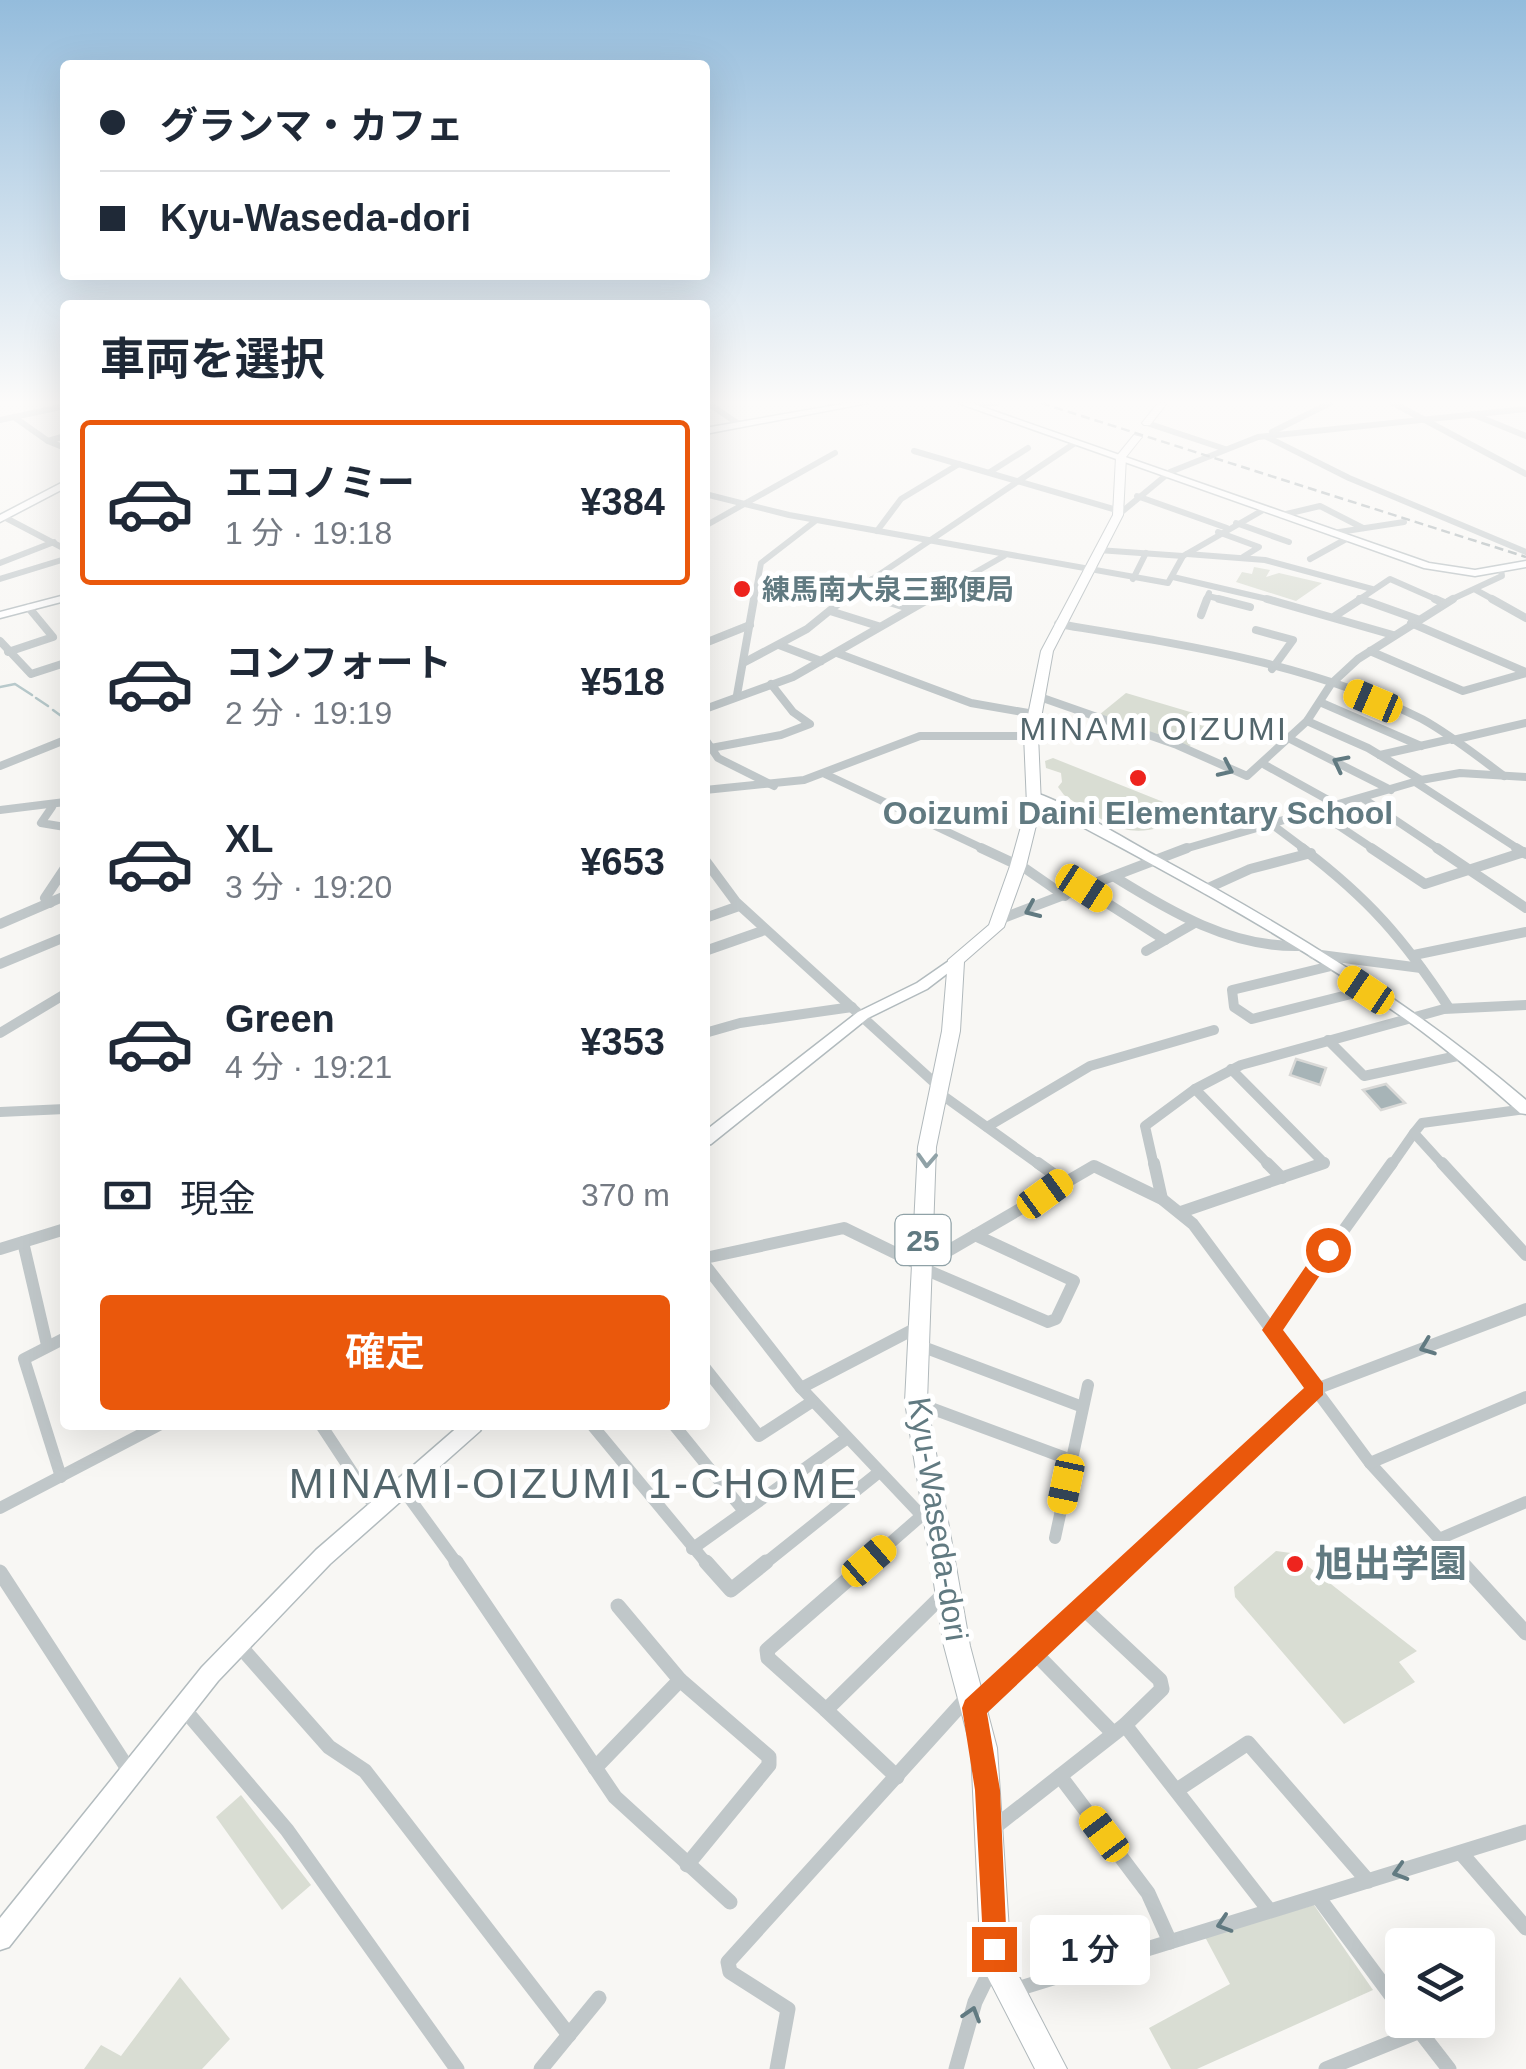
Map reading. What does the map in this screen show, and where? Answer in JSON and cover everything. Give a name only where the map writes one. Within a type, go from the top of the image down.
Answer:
[{"type":"main road","points":[[956,960],[984,940],[998,920],[1018,866],[1036,796],[1031,740],[1038,696],[1058,624],[1118,512],[1119,500]]},
{"type":"main road","name":"Kyu-Waseda-dori","points":[[956,960],[951,1031],[936,1088],[927,1147],[916,1402],[927,1518],[984,1748],[996,1964],[1052,2069]]},
{"type":"street","points":[[4,514],[33,500]]},
{"type":"street","points":[[722,500],[814,522],[935,540],[1087,574],[1170,583],[1184,555],[1265,509]]},
{"type":"street","points":[[710,523],[753,500]]},
{"type":"street","points":[[878,531],[900,500]]},
{"type":"street","points":[[745,662],[830,611],[991,500]]},
{"type":"street","points":[[1079,500],[1118,512],[1133,500]]},
{"type":"street","points":[[1146,500],[1259,546],[1243,557]]},
{"type":"street","points":[[1239,500],[1437,569],[1500,570],[1526,564]]},
{"type":"street","points":[[1403,500],[1526,552]]},
{"type":"street","points":[[1282,515],[1320,506],[1364,528]]},
{"type":"street","points":[[4,514],[60,546]]},
{"type":"street","points":[[737,694],[762,560],[814,522]]},
{"type":"street","points":[[1333,533],[1404,522]]},
{"type":"street","points":[[1236,523],[1288,542]]},
{"type":"street","points":[[1310,559],[1348,538]]},
{"type":"street","points":[[0,563],[54,542]]},
{"type":"street","points":[[1098,550],[1243,557],[1291,565],[1372,589]]},
{"type":"street","points":[[1133,579],[1146,553]]},
{"type":"street","points":[[710,706],[821,661],[1004,556]]},
{"type":"street","points":[[0,579],[60,561]]},
{"type":"street","points":[[1038,696],[1177,746],[1240,776],[1264,765],[1307,721],[1332,684],[1370,651],[1444,603],[1502,576],[1500,570]]},
{"type":"street","points":[[1174,577],[1263,596],[1393,635]]},
{"type":"street","points":[[1335,616],[1372,589],[1394,579],[1444,603]]},
{"type":"street","points":[[872,580],[932,597]]},
{"type":"street","points":[[1201,615],[1210,582]]},
{"type":"street","points":[[1476,590],[1526,618]]},
{"type":"street","points":[[853,592],[910,608]]},
{"type":"street","points":[[1208,596],[1250,607]]},
{"type":"street","points":[[1242,616],[1263,596]]},
{"type":"street","points":[[1359,598],[1526,672]]},
{"type":"street","points":[[0,615],[60,599]]},
{"type":"street","points":[[8,652],[53,637],[29,608]]},
{"type":"street","points":[[830,611],[878,626]]},
{"type":"street","points":[[1058,624],[1332,684],[1408,713],[1505,776]]},
{"type":"street","points":[[710,641],[750,625]]},
{"type":"street","points":[[1256,630],[1293,640],[1272,669]]},
{"type":"street","points":[[0,641],[32,674],[60,667]]},
{"type":"street","points":[[779,644],[821,661]]},
{"type":"street","points":[[1370,651],[1463,691],[1526,672]]},
{"type":"street","points":[[837,652],[971,703],[1034,714]]},
{"type":"street","points":[[710,743],[781,735],[810,724],[792,711],[771,684]]},
{"type":"street","points":[[1322,703],[1422,746]]},
{"type":"street","points":[[1307,721],[1380,756],[1525,853]]},
{"type":"street","points":[[1380,756],[1526,723]]},
{"type":"street","points":[[710,790],[775,786],[825,774],[920,736],[1031,740]]},
{"type":"street","points":[[1288,738],[1391,790]]},
{"type":"street","points":[[0,766],[60,742]]},
{"type":"street","points":[[710,746],[718,758],[775,786]]},
{"type":"street","points":[[1264,765],[1339,806]]},
{"type":"street","points":[[998,920],[1013,918],[1154,860],[1418,781],[1460,773],[1526,777]]},
{"type":"street","points":[[825,774],[1018,866],[1065,896]]},
{"type":"street","points":[[1036,796],[1206,889],[1307,950],[1462,1055],[1526,1109]]},
{"type":"street","points":[[1364,800],[1526,908]]},
{"type":"street","points":[[0,810],[60,804]]},
{"type":"street","points":[[52,806],[41,823],[60,826]]},
{"type":"street","points":[[1318,812],[1422,883],[1525,853]]},
{"type":"street","points":[[1270,824],[1359,891],[1414,956],[1449,1008]]},
{"type":"street","points":[[1206,889],[1250,868],[1311,854]]},
{"type":"street","points":[[710,869],[720,888],[858,1011],[936,1088],[1064,1181]]},
{"type":"street","points":[[50,903],[45,898],[60,876]]},
{"type":"street","points":[[1113,876],[1192,924],[1307,950],[1421,968]]},
{"type":"street","points":[[1084,888],[1165,940]]},
{"type":"street","points":[[0,924],[60,898]]},
{"type":"street","points":[[710,916],[740,906]]},
{"type":"street","points":[[1146,950],[1192,924]]},
{"type":"street","points":[[710,949],[766,930]]},
{"type":"street","points":[[1414,956],[1526,932]]},
{"type":"street","points":[[0,964],[60,939]]},
{"type":"street","points":[[710,1032],[740,1023],[858,1011],[922,986],[956,960]]},
{"type":"street","points":[[1331,966],[1232,990],[1234,1007],[1252,1020],[1366,990]]},
{"type":"street","points":[[0,1033],[60,997]]},
{"type":"street","points":[[1162,1200],[1144,1126],[1230,1069],[1449,1008],[1526,1005]]},
{"type":"street","points":[[710,1136],[858,1011]]},
{"type":"street","points":[[987,1127],[1090,1066],[1214,1030]]},
{"type":"street","points":[[1328,1040],[1364,1076],[1462,1055]]},
{"type":"street","points":[[1181,1212],[1324,1161],[1230,1069]]},
{"type":"street","points":[[1195,1089],[1282,1178]]},
{"type":"street","points":[[0,1112],[60,1109]]},
{"type":"street","points":[[1272,1330],[1325,1248],[1422,1123],[1526,1109]]},
{"type":"street","points":[[1414,1133],[1526,1256]]},
{"type":"street","points":[[922,1267],[1092,1165],[1162,1200],[1181,1212],[1370,1463],[1526,1634]]},
{"type":"street","points":[[710,1266],[844,1228],[1048,1322],[1056,1319],[1074,1281],[975,1235]]},
{"type":"street","points":[[0,1249],[60,1231]]},
{"type":"street","points":[[23,1242],[47,1345]]},
{"type":"street","points":[[710,1272],[846,1439],[927,1518],[767,1650],[768,1658],[897,1777]]},
{"type":"street","points":[[777,2069],[788,2009],[730,1972],[728,1962],[972,1701],[1034,1652],[1316,1389],[1523,1314]]},
{"type":"street","points":[[802,1388],[918,1336],[1080,1406]]},
{"type":"street","points":[[60,1340],[24,1359],[61,1477]]},
{"type":"street","points":[[710,1374],[759,1436],[813,1401]]},
{"type":"street","points":[[1054,1538],[1080,1406],[1088,1385]]},
{"type":"street","points":[[1370,1463],[1526,1397]]},
{"type":"street","points":[[916,1402],[1070,1460]]},
{"type":"street","points":[[0,1508],[150,1430]]},
{"type":"street","points":[[324,1430],[376,1510]]},
{"type":"street","points":[[0,1938],[238,1644],[323,1557],[464,1430]]},
{"type":"street","points":[[596,1430],[692,1549],[731,1590],[878,1472]]},
{"type":"street","points":[[678,1430],[743,1510]]},
{"type":"street","points":[[692,1549],[846,1439]]},
{"type":"street","points":[[402,1488],[614,1797],[730,1902]]},
{"type":"street","points":[[1439,1539],[1526,1502]]},
{"type":"street","points":[[0,1572],[133,1776]]},
{"type":"street","points":[[826,1710],[947,1592]]},
{"type":"street","points":[[618,1606],[680,1680],[769,1757],[762,1774],[687,1866]]},
{"type":"street","points":[[990,1831],[1119,1729],[1164,1686],[1082,1606]]},
{"type":"street","points":[[238,1644],[330,1747],[365,1771],[569,2034]]},
{"type":"street","points":[[1034,1652],[1119,1729],[1177,1790],[1269,1910]]},
{"type":"street","points":[[595,1768],[680,1680]]},
{"type":"street","points":[[184,1709],[287,1830],[457,2069]]},
{"type":"street","points":[[1177,1790],[1248,1743],[1368,1881]]},
{"type":"street","points":[[1060,1776],[1148,1893],[1170,1942]]},
{"type":"street","points":[[1010,1992],[1526,1832]]},
{"type":"street","points":[[1460,1852],[1526,1928]]},
{"type":"street","points":[[1318,1897],[1385,1987]]},
{"type":"street","points":[[956,2069],[975,2002],[996,1964]]},
{"type":"street","points":[[541,2069],[599,1998]]},
{"type":"street","points":[[1326,2069],[1390,2038]]},
{"type":"street","points":[[1424,2038],[1449,2069]]},
{"type":"shaded area","points":[[1254,567],[1270,570],[1266,577],[1279,573],[1322,583],[1296,601],[1236,582],[1242,572],[1252,574]]},
{"type":"shaded area","points":[[1126,693],[1224,722],[1188,747],[1099,715]]},
{"type":"shaded area","points":[[1053,758],[1196,815],[1141,831],[1115,826],[1064,795],[1058,787],[1061,773],[1046,768],[1045,761]]},
{"type":"shaded area","points":[[1276,1551],[1291,1553],[1417,1651],[1399,1662],[1415,1682],[1344,1724],[1235,1597],[1234,1587]]},
{"type":"shaded area","points":[[241,1795],[311,1885],[282,1910],[216,1817]]},
{"type":"shaded area","points":[[1314,1905],[1373,1990],[1197,2069],[1171,2069],[1149,2028],[1230,1984],[1205,1937]]},
{"type":"shaded area","points":[[180,1977],[230,2039],[202,2069],[84,2069],[101,2045],[121,2056]]},
{"type":"building","points":[[1296,1059],[1326,1068],[1320,1085],[1290,1075]]},
{"type":"building","points":[[1386,1084],[1405,1103],[1381,1110],[1363,1090]]},
{"type":"waterway","points":[[0,687],[15,684],[32,695]]},
{"type":"waterway","points":[[36,698],[48,706]]},
{"type":"waterway","points":[[53,710],[60,715]]},
{"type":"railway","points":[[1345,500],[1526,557]]},
{"type":"place","name":"練馬南大泉三郵便局","points":[[742,589]]},
{"type":"place","name":"Ooizumi Daini Elementary School","points":[[1138,778]]},
{"type":"place","name":"旭出学園","points":[[1295,1564]]},
{"type":"district","name":"MINAMI OIZUMI","points":[[1154,729]]},
{"type":"district","name":"MINAMI-OIZUMI 1-CHOME","points":[[574,1483]]},
{"type":"route","points":[[994,1949],[988,1790],[984,1748],[974,1708],[1316,1389],[1272,1330],[1328,1250]]}]
